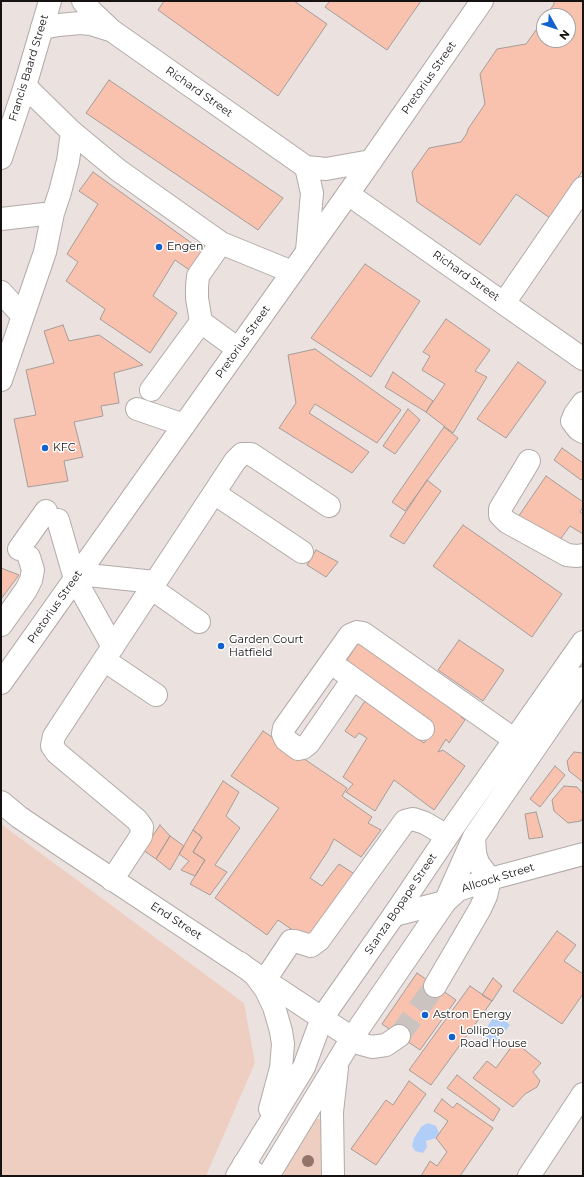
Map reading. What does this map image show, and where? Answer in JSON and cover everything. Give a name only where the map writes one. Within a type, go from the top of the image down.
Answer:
[{"type":"main road","name":"Francis Baard Street","points":[[1,158],[25,86],[50,1]]},
{"type":"main road","name":"Richard Street","points":[[84,1],[92,12],[111,30],[306,167]]},
{"type":"main road","name":"Pretorius Street","points":[[1,683],[348,194],[482,1]]},
{"type":"main road","name":"Richard Street","points":[[42,28],[80,23],[91,24],[111,30]]},
{"type":"main road","points":[[25,86],[72,132],[118,170],[221,243],[292,272]]},
{"type":"main road","points":[[1,380],[22,315],[45,252],[53,213],[64,176],[72,132]]},
{"type":"main road","points":[[307,251],[312,193],[306,167],[326,168],[371,161]]},
{"type":"main road","points":[[504,303],[583,188]]},
{"type":"main road","name":"Richard Street","points":[[348,194],[583,359]]},
{"type":"main road","points":[[1,219],[53,213]]},
{"type":"main road","points":[[221,243],[198,276],[196,287],[197,298],[201,322],[238,349]]},
{"type":"main road","points":[[1,292],[22,315]]},
{"type":"main road","points":[[151,390],[201,322]]},
{"type":"main road","points":[[583,402],[572,420],[578,429],[583,432]]},
{"type":"main road","points":[[137,409],[184,425]]},
{"type":"main road","points":[[112,880],[141,836],[142,827],[137,820],[57,754],[52,746],[54,736],[235,461],[242,454],[251,454],[329,506]]},
{"type":"main road","points":[[529,461],[500,508],[500,515],[507,522],[567,555],[583,555]]},
{"type":"main road","points":[[214,493],[302,552]]},
{"type":"main road","points":[[1,625],[26,590],[31,580],[33,570],[24,553],[52,515],[108,654],[156,695]]},
{"type":"main road","points":[[76,576],[153,585],[199,622]]},
{"type":"main road","points":[[353,679],[309,743],[303,748],[298,748],[286,740],[283,734],[284,728],[350,635],[357,632],[363,633],[515,740]]},
{"type":"main road","name":"Stanza Bopape Street","points":[[246,1172],[262,1135],[304,1067],[322,1018],[583,642]]},
{"type":"main road","points":[[331,663],[423,729]]},
{"type":"main road","points":[[268,1176],[352,1038],[445,902],[474,837],[583,678]]},
{"type":"main road","name":"End Street","points":[[1,802],[19,817],[112,880],[361,1044],[372,1047],[386,1045],[398,1036]]},
{"type":"main road","points":[[265,980],[286,946],[291,941],[311,946],[319,940],[405,821],[413,819],[424,823],[447,836]]},
{"type":"main road","points":[[435,986],[486,896],[490,879],[478,863],[475,853],[474,837]]},
{"type":"main road","name":"Allcock Street","points":[[394,915],[445,902],[458,890],[490,879],[583,854]]},
{"type":"main road","points":[[240,963],[255,975],[266,990],[274,1006],[283,1044],[281,1068],[262,1135]]},
{"type":"main road","points":[[333,1176],[332,1112],[338,1061]]},
{"type":"main road","points":[[529,1176],[576,1121],[583,1094]]},
{"type":"shaded area","points":[[1,824],[244,1003],[255,1063],[206,1176],[1,1176]]},
{"type":"shaded area","points":[[324,1118],[325,1176],[283,1176],[307,1121]]},
{"type":"water","points":[[496,1013],[510,1025],[494,1044],[483,1034]]},
{"type":"water","points":[[428,1123],[436,1126],[439,1133],[436,1138],[426,1141],[427,1147],[423,1153],[415,1151],[412,1146],[414,1138],[422,1126]]},
{"type":"building","points":[[164,1],[294,1],[327,24],[278,96],[158,10]]},
{"type":"building","points":[[330,1],[421,1],[387,50],[325,7]]},
{"type":"building","points":[[554,1],[583,1],[583,170],[550,218],[516,194],[480,245],[417,202],[412,172],[429,148],[461,142],[485,104],[480,74],[497,49],[526,44],[536,30],[536,48],[576,48],[576,8],[551,8]]},
{"type":"building","points":[[109,80],[283,198],[258,230],[86,113]]},
{"type":"building","points":[[93,172],[211,257],[198,276],[175,260],[153,296],[177,313],[150,353],[100,319],[105,309],[66,281],[78,262],[67,254],[98,204],[79,191]]},
{"type":"building","points":[[365,264],[420,301],[371,377],[311,338]]},
{"type":"building","points":[[446,319],[490,350],[475,371],[487,377],[453,433],[426,412],[445,384],[422,370],[430,356],[423,352]]},
{"type":"building","points":[[63,325],[69,341],[99,335],[143,365],[114,373],[119,403],[101,406],[103,416],[74,422],[83,457],[64,461],[68,481],[28,487],[14,419],[36,415],[26,370],[54,363],[44,331]]},
{"type":"building","points":[[315,349],[401,410],[377,443],[315,404],[309,413],[369,452],[352,473],[279,428],[296,403],[288,355]]},
{"type":"building","points":[[518,362],[546,382],[506,438],[477,419]]},
{"type":"building","points":[[393,372],[433,401],[426,412],[385,387]]},
{"type":"building","points":[[408,409],[420,420],[395,454],[383,446]]},
{"type":"building","points":[[444,427],[458,438],[405,511],[392,502]]},
{"type":"building","points":[[562,448],[583,463],[583,478],[581,480],[554,460]]},
{"type":"building","points":[[546,476],[583,502],[583,507],[580,512],[583,514],[583,534],[570,526],[556,545],[516,520]]},
{"type":"building","points":[[427,480],[441,491],[404,544],[390,536]]},
{"type":"building","points":[[463,525],[562,594],[532,637],[433,566]]},
{"type":"building","points":[[316,550],[338,562],[326,577],[307,565]]},
{"type":"building","points":[[1,568],[19,575],[1,599]]},
{"type":"building","points":[[360,640],[465,711],[461,717],[465,720],[449,743],[446,739],[438,752],[443,750],[465,766],[434,810],[394,780],[375,811],[346,792],[353,784],[343,777],[367,738],[359,733],[355,738],[345,731],[365,701],[424,743],[435,729],[343,666]]},
{"type":"building","points":[[459,640],[504,670],[483,701],[438,670]]},
{"type":"building","points":[[263,731],[347,788],[342,796],[372,817],[368,823],[381,830],[361,857],[334,839],[310,878],[322,886],[339,864],[356,875],[310,942],[278,920],[267,935],[215,898],[279,808],[231,776]]},
{"type":"building","points":[[574,752],[583,753],[583,782],[569,771],[567,761]]},
{"type":"building","points":[[555,766],[565,775],[540,807],[530,799]]},
{"type":"building","points":[[223,781],[239,792],[226,816],[240,828],[215,865],[227,872],[210,895],[190,884],[205,860],[193,852],[202,837],[193,830]]},
{"type":"building","points":[[564,786],[577,787],[583,794],[583,817],[581,821],[568,823],[554,811],[552,800]]},
{"type":"building","points":[[536,812],[543,837],[529,839],[525,814]]},
{"type":"building","points":[[160,825],[170,836],[156,859],[143,850]]},
{"type":"building","points":[[193,830],[202,837],[193,852],[205,860],[195,876],[181,870],[189,861],[179,854]]},
{"type":"building","points":[[170,836],[184,846],[170,870],[156,859]]},
{"type":"building","points":[[557,931],[576,945],[564,961],[583,974],[583,994],[562,1024],[513,991]]},
{"type":"building","points":[[417,973],[456,1000],[420,1050],[382,1024]]},
{"type":"building","points":[[493,978],[502,986],[492,1001],[482,995]]},
{"type":"building","points":[[470,986],[492,1001],[431,1085],[409,1070]]},
{"type":"building","points":[[515,1042],[541,1063],[533,1072],[540,1081],[537,1087],[525,1094],[513,1107],[473,1078],[487,1061],[496,1068]]},
{"type":"building","points":[[457,1075],[500,1109],[493,1121],[447,1088]]},
{"type":"building","points":[[409,1081],[426,1094],[376,1165],[351,1149],[386,1100],[393,1105]]},
{"type":"building","points":[[442,1099],[453,1108],[457,1103],[493,1128],[460,1176],[421,1176],[430,1161],[437,1166],[447,1152],[436,1138],[448,1121],[434,1111]]},
{"type":"tunnel","points":[[399,1036],[435,986]]},
{"type":"place","name":"Engen","points":[[159,247]]},
{"type":"place","name":"KFC","points":[[45,448]]},
{"type":"place","name":"Garden Court Hatfield","points":[[221,646]]},
{"type":"place","name":"Astron Energy","points":[[425,1015]]},
{"type":"place","name":"Lollipop Road House","points":[[452,1037]]}]
